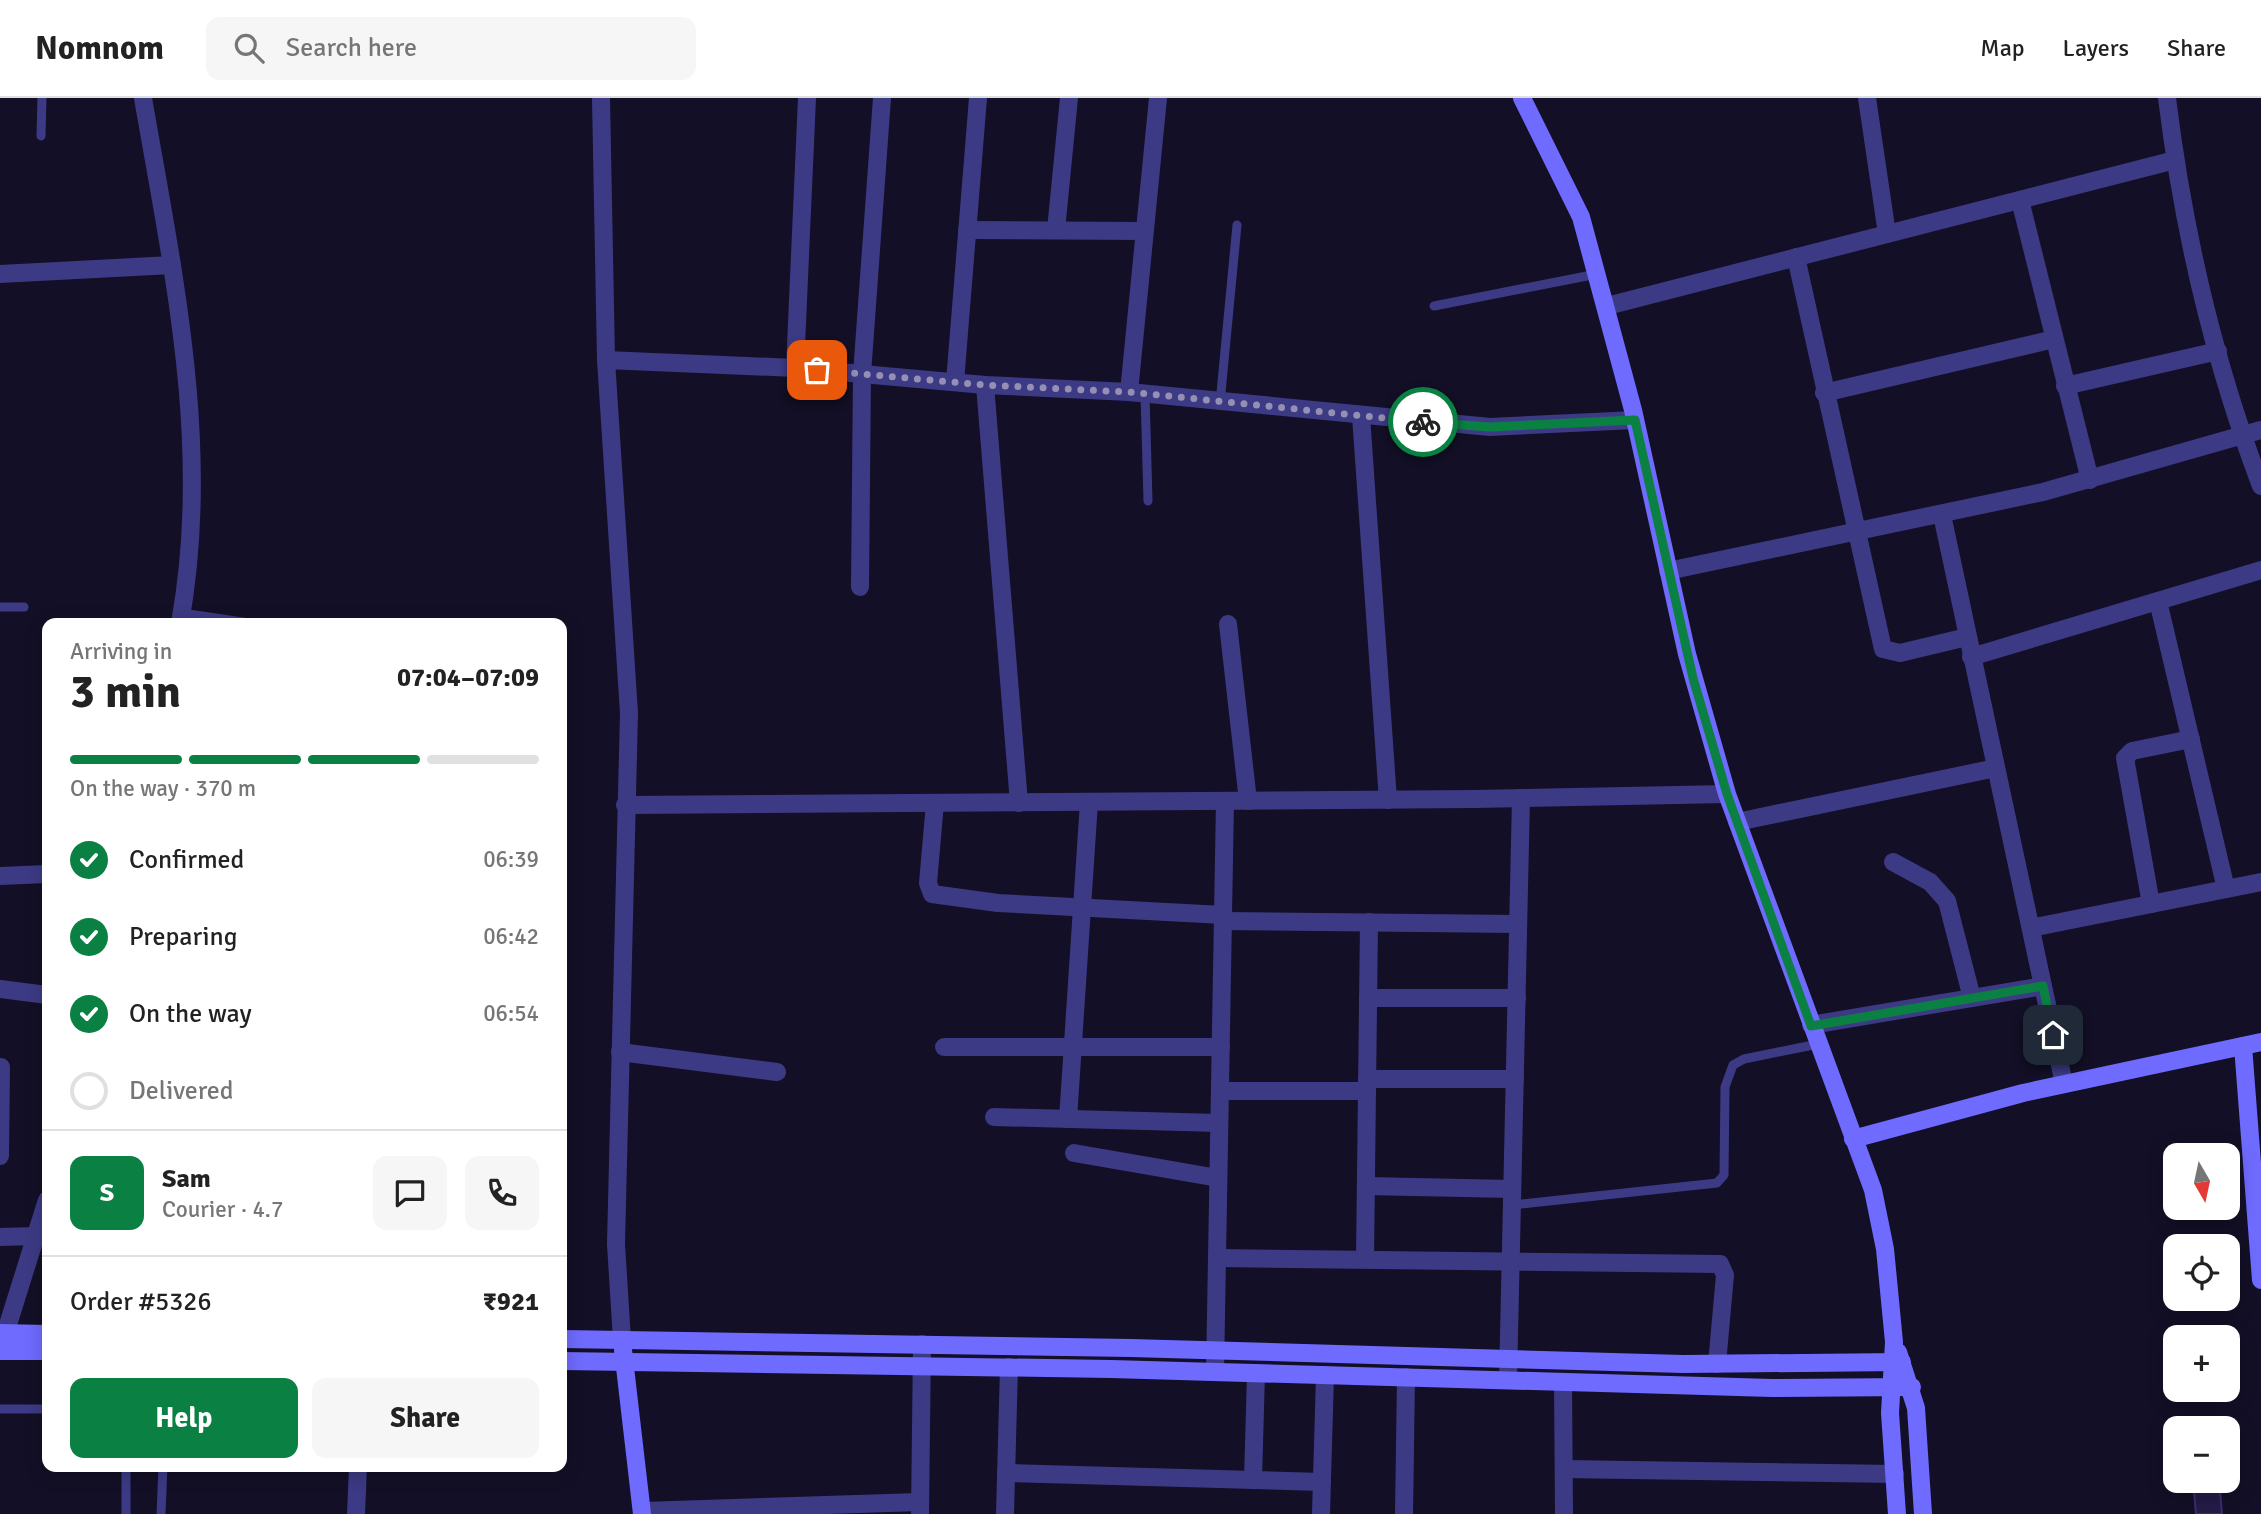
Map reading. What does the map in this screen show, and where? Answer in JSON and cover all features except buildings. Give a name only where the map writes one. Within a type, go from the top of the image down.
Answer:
[{"type":"street","points":[[143,98],[186,344],[193,434],[191,542],[181,618]]},
{"type":"street","points":[[601,98],[606,360],[629,713],[616,1244],[624,1362],[642,1512],[920,1508],[922,1344]]},
{"type":"street","points":[[794,368],[807,98]]},
{"type":"street","points":[[860,587],[862,374],[882,98]]},
{"type":"street","points":[[955,382],[978,98]]},
{"type":"street","points":[[1056,230],[1069,98]]},
{"type":"street","points":[[1137,393],[1144,231],[1158,98]]},
{"type":"street","points":[[1522,98],[1581,217],[1635,420],[1687,654],[1727,794],[1880,1218],[1897,1362],[1912,1387],[1919,1433],[1923,1514]]},
{"type":"street","points":[[1867,98],[1887,234]]},
{"type":"street","points":[[2167,98],[2186,225],[2218,351],[2252,433],[2261,486]]},
{"type":"street","points":[[1606,306],[2175,160]]},
{"type":"street","points":[[2020,200],[2090,480]]},
{"type":"street","points":[[967,230],[1144,231]]},
{"type":"street","points":[[1796,257],[1824,393],[1884,649],[1900,653],[1967,638]]},
{"type":"street","points":[[0,274],[172,265]]},
{"type":"street","points":[[1824,393],[2054,339]]},
{"type":"street","points":[[2065,386],[2218,351]]},
{"type":"street","points":[[606,360],[794,368],[985,385],[1137,393],[1490,427],[1635,420]]},
{"type":"street","points":[[985,385],[1019,803]]},
{"type":"street","points":[[1361,416],[1388,800]]},
{"type":"street","points":[[1668,571],[1942,516],[2090,480],[2252,433]]},
{"type":"street","points":[[1942,516],[2064,1084]]},
{"type":"street","points":[[1972,657],[2261,570]]},
{"type":"street","points":[[2158,601],[2226,889]]},
{"type":"street","points":[[1228,624],[1248,801]]},
{"type":"street","points":[[2151,904],[2125,758],[2132,751],[2191,739]]},
{"type":"street","points":[[1737,822],[1996,768]]},
{"type":"street","points":[[625,805],[1388,800],[1727,794]]},
{"type":"street","points":[[1508,1380],[1521,798]]},
{"type":"street","points":[[1214,1372],[1225,801]]},
{"type":"street","points":[[1068,1119],[1089,802]]},
{"type":"street","points":[[935,803],[928,883],[932,894],[998,903],[1223,918],[1518,924]]},
{"type":"street","points":[[1892,862],[1930,881],[1947,901],[1972,998]]},
{"type":"street","points":[[0,876],[42,874]]},
{"type":"street","points":[[2031,928],[2261,882]]},
{"type":"street","points":[[1365,1259],[1369,922]]},
{"type":"street","points":[[1811,1026],[2043,986]]},
{"type":"street","points":[[0,989],[42,994]]},
{"type":"street","points":[[1368,998],[1517,998]]},
{"type":"street","points":[[1853,1139],[2064,1084],[2261,1042]]},
{"type":"street","points":[[2242,1046],[2261,1280]]},
{"type":"street","points":[[943,1047],[1221,1047]]},
{"type":"street","points":[[620,1052],[777,1072]]},
{"type":"street","points":[[0,1156],[1,1067]]},
{"type":"street","points":[[1220,1091],[1515,1079]]},
{"type":"street","points":[[993,1117],[1219,1123]]},
{"type":"street","points":[[1074,1153],[1218,1178]]},
{"type":"street","points":[[1366,1185],[1512,1197]]},
{"type":"street","points":[[1,1342],[42,1216]]},
{"type":"street","points":[[0,1237],[36,1236]]},
{"type":"street","points":[[1217,1258],[1720,1264],[1726,1275],[1717,1364]]},
{"type":"street","points":[[1,1342],[42,1335]]},
{"type":"street","points":[[567,1339],[1215,1350],[1717,1364],[1897,1362]]},
{"type":"street","points":[[1,1342],[42,1350]]},
{"type":"street","points":[[567,1361],[1009,1367],[1563,1382],[1912,1387]]},
{"type":"street","points":[[1897,1362],[1890,1388],[1898,1514]]},
{"type":"street","points":[[1005,1514],[1009,1367]]},
{"type":"street","points":[[1253,1480],[1256,1373]]},
{"type":"street","points":[[1321,1514],[1325,1375]]},
{"type":"street","points":[[1404,1514],[1406,1377]]},
{"type":"street","points":[[1563,1382],[1564,1514]]},
{"type":"street","points":[[1564,1469],[1895,1474]]},
{"type":"street","points":[[356,1514],[358,1472]]},
{"type":"street","points":[[1006,1473],[1322,1482]]},
{"type":"lane","points":[[41,136],[42,98]]},
{"type":"lane","points":[[1220,403],[1237,225]]},
{"type":"lane","points":[[1434,306],[1598,274]]},
{"type":"lane","points":[[1137,393],[1149,501]]},
{"type":"lane","points":[[0,607],[24,607]]},
{"type":"lane","points":[[1512,1197],[1717,1183],[1724,1175],[1725,1087],[1733,1065],[1744,1059],[1818,1044]]},
{"type":"lane","points":[[0,1409],[42,1409]]},
{"type":"lane","points":[[126,1472],[126,1514]]},
{"type":"lane","points":[[161,1514],[163,1472]]},
{"type":"way so far","points":[[817,370],[985,385],[1129,392],[1423,422]]},
{"type":"route","points":[[1423,422],[1490,427],[1635,420],[1693,678],[1727,794],[1811,1026],[2043,986],[2053,1035]]}]
